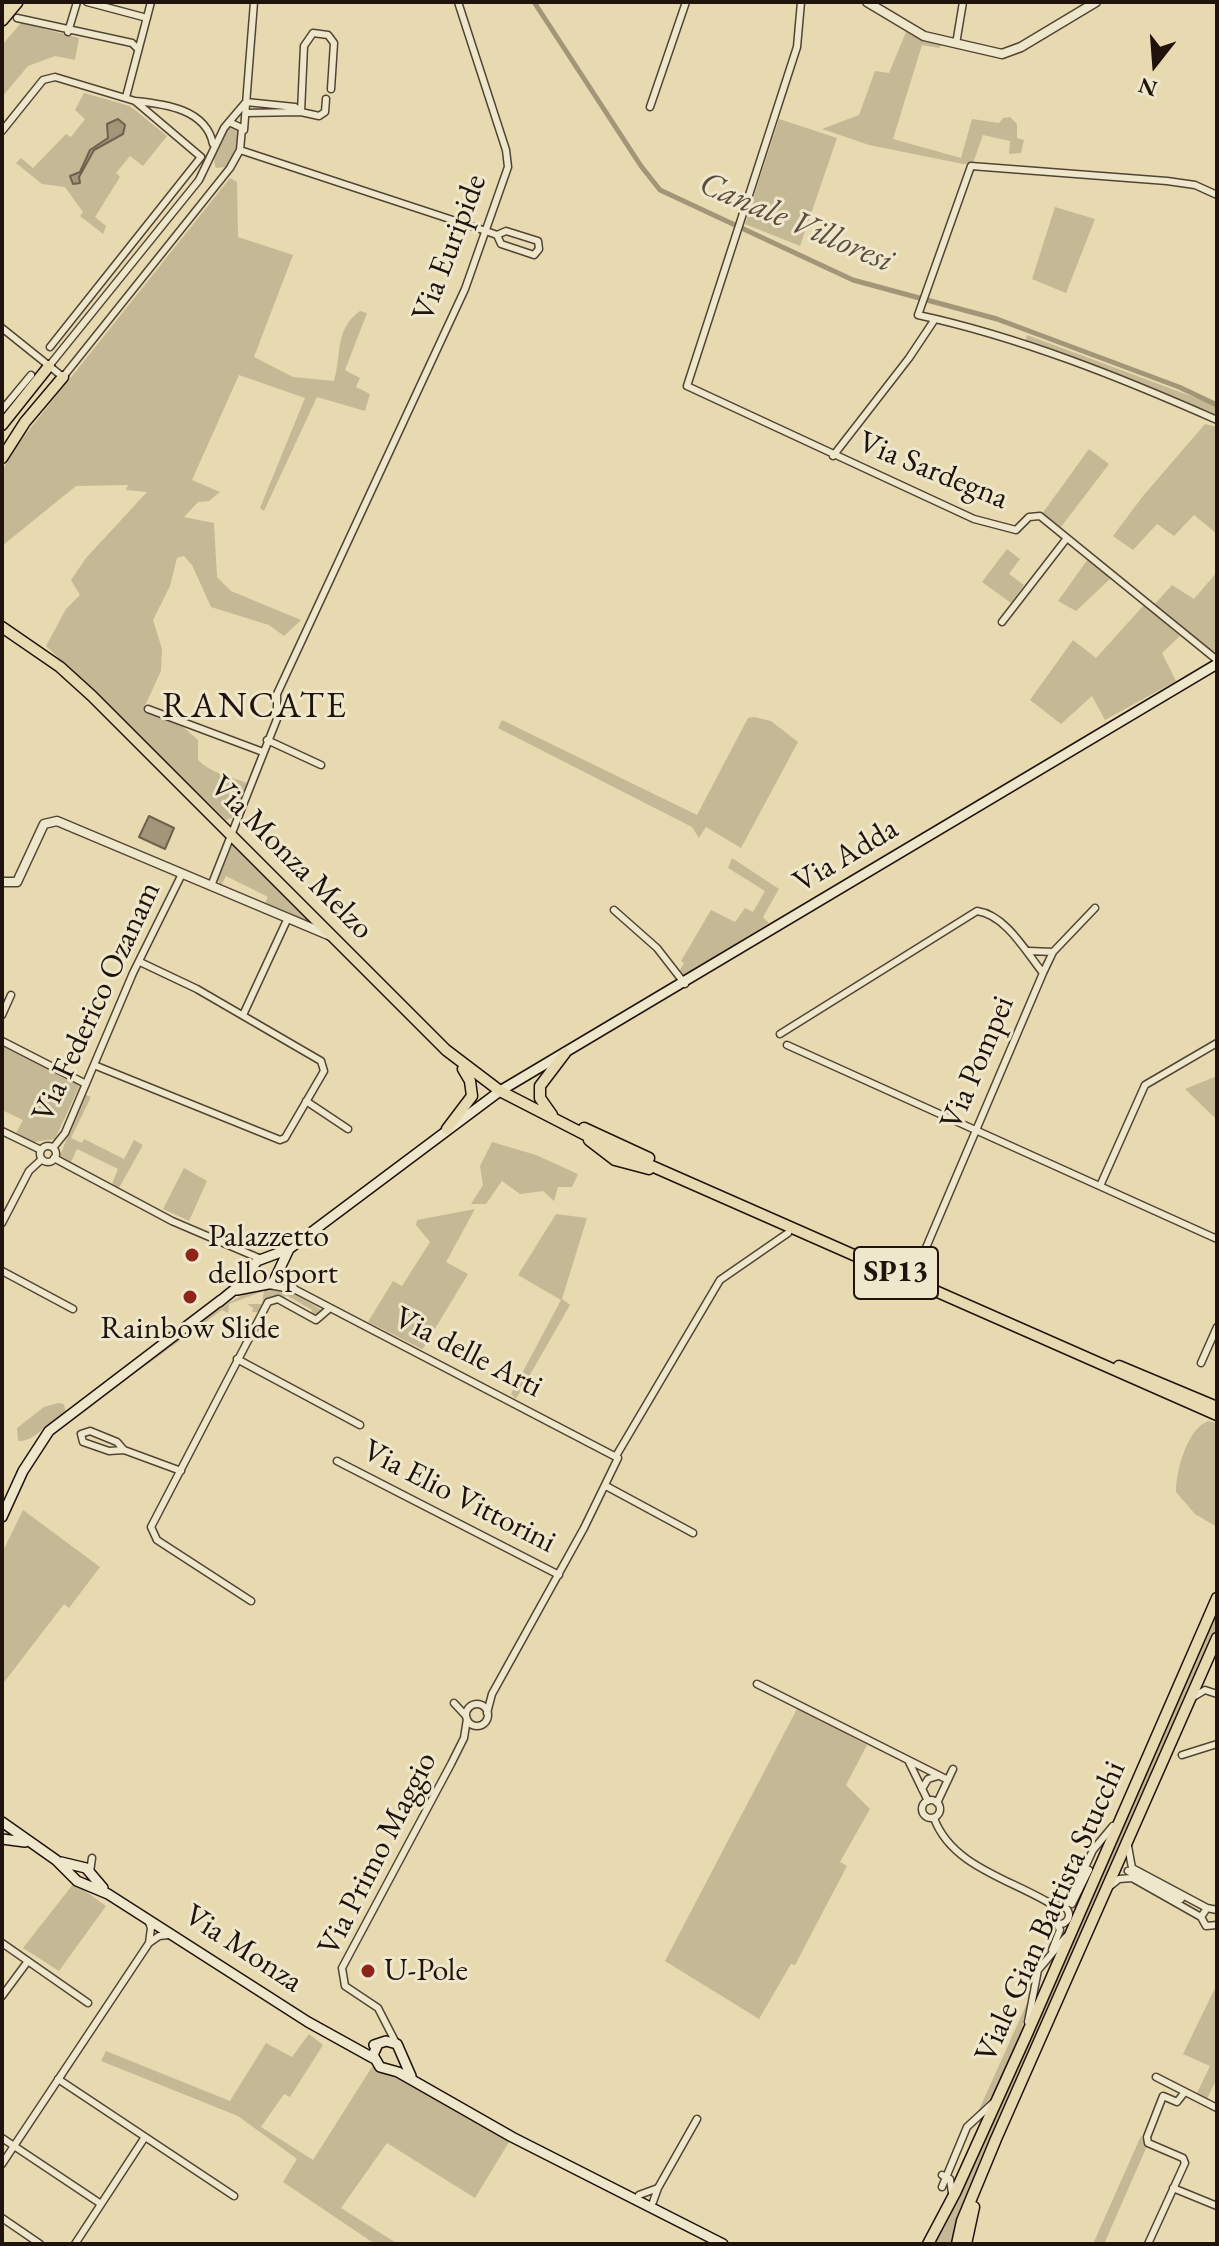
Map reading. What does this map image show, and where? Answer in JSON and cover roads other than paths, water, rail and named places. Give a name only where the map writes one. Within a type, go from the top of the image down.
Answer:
[{"type":"highway","points":[[2,8],[7,2]]},
{"type":"highway","points":[[2,20],[17,2]]},
{"type":"main road","points":[[2,425],[49,366]]},
{"type":"main road","points":[[2,445],[63,377]]},
{"type":"main road","points":[[2,436],[16,408]]},
{"type":"main road","points":[[2,458],[25,422]]},
{"type":"main road","name":"Via Monza Melzo","points":[[3,622],[92,696],[461,1063],[500,1091]]},
{"type":"main road","name":"Via Adda","points":[[219,1302],[265,1258],[289,1249],[500,1091],[685,984],[1217,662]]},
{"type":"main road","points":[[553,1117],[540,1098],[540,1086],[565,1053]]},
{"type":"main road","points":[[447,1129],[472,1095],[470,1081],[461,1063]]},
{"type":"main road","name":"SP13","points":[[500,1091],[621,1153],[1079,1351]]},
{"type":"main road","name":"SP13","points":[[566,1123],[585,1136],[714,1193]]},
{"type":"main road","points":[[2,1507],[52,1428],[219,1302],[243,1286],[265,1285],[280,1273],[289,1249]]},
{"type":"main road","points":[[265,1258],[280,1273]]},
{"type":"main road","points":[[252,1269],[254,1279],[265,1285]]},
{"type":"main road","points":[[1079,1351],[1217,1407]]},
{"type":"main road","points":[[1079,1351],[1217,1415]]},
{"type":"main road","points":[[2,1517],[17,1482]]},
{"type":"main road","name":"Viale Gian Battista Stucchi","points":[[928,2244],[972,2157],[1217,1598]]},
{"type":"main road","name":"Viale Gian Battista Stucchi","points":[[957,2244],[980,2177],[1217,1638]]},
{"type":"main road","name":"Via Monza","points":[[6,1834],[32,1844],[83,1873],[108,1894],[373,2058]]},
{"type":"main road","points":[[379,2043],[373,2058],[380,2067],[390,2069],[723,2244]]},
{"type":"main road","points":[[352,2046],[396,2043],[409,2075],[429,2091]]},
{"type":"main road","points":[[390,2069],[402,2059]]},
{"type":"main road","points":[[966,2244],[980,2177]]},
{"type":"main road","points":[[636,2197],[653,2202],[732,2244]]},
{"type":"street","points":[[68,32],[77,2]]},
{"type":"street","points":[[87,2],[147,18]]},
{"type":"street","points":[[126,97],[151,2]]},
{"type":"street","points":[[2,328],[63,377],[225,174],[240,150],[243,135],[254,2]]},
{"type":"street","name":"Via Euripide","points":[[211,886],[277,719],[277,694],[465,289],[508,167],[506,150],[458,2]]},
{"type":"street","points":[[650,107],[686,2]]},
{"type":"street","name":"Via Sardegna","points":[[801,2],[797,47],[687,386],[974,519],[1016,530],[1035,515],[1217,662]]},
{"type":"street","points":[[867,2],[906,29],[956,44],[1006,53],[1096,2]]},
{"type":"street","points":[[956,44],[963,2]]},
{"type":"street","points":[[17,18],[68,32],[95,33],[132,43],[138,49]]},
{"type":"street","points":[[301,112],[304,46],[313,33],[328,35],[334,43],[331,89]]},
{"type":"street","points":[[2,131],[48,76],[135,101],[201,157],[50,347]]},
{"type":"street","points":[[246,113],[301,112],[319,116],[325,112],[326,99]]},
{"type":"street","points":[[135,101],[174,106],[203,126],[213,147]]},
{"type":"street","points":[[246,102],[295,107],[301,112]]},
{"type":"street","points":[[49,366],[199,180],[226,125],[246,102]]},
{"type":"street","points":[[203,126],[242,128],[243,135]]},
{"type":"street","points":[[240,150],[497,235],[506,231],[538,241],[539,249],[534,255],[501,244],[497,235]]},
{"type":"street","points":[[210,162],[213,170],[225,174]]},
{"type":"street","points":[[1217,195],[1195,185],[1167,181],[971,166],[918,315],[1109,377],[1217,420]]},
{"type":"street","points":[[833,456],[935,319]]},
{"type":"street","points":[[2,410],[31,375]]},
{"type":"street","points":[[1002,622],[1067,538]]},
{"type":"street","points":[[148,709],[263,752]]},
{"type":"street","points":[[267,740],[321,765]]},
{"type":"street","points":[[2,882],[14,885],[44,824],[52,820],[287,920],[333,936]]},
{"type":"street","name":"Via Federico Ozanam","points":[[42,1159],[48,1162],[54,1158],[53,1148],[65,1133],[182,874]]},
{"type":"street","name":"Via Pompei","points":[[912,1280],[1053,952],[1095,908]]},
{"type":"street","points":[[614,910],[657,948],[685,984]]},
{"type":"street","points":[[780,1034],[972,912],[982,911],[991,916],[1029,951],[1043,973]]},
{"type":"street","points":[[243,1015],[287,920]]},
{"type":"street","points":[[1029,951],[1053,952]]},
{"type":"street","points":[[94,1065],[280,1140],[285,1138],[325,1066],[243,1015],[140,962]]},
{"type":"street","points":[[2,1015],[11,995]]},
{"type":"street","points":[[2,1041],[86,1084]]},
{"type":"street","points":[[1100,1186],[1145,1085],[1217,1043]]},
{"type":"street","points":[[787,1045],[1217,1239]]},
{"type":"street","points":[[306,1101],[348,1129]]},
{"type":"street","points":[[2,1131],[41,1150]]},
{"type":"street","name":"Via Federico Ozanam","points":[[42,1159],[41,1150],[46,1146],[53,1148]]},
{"type":"street","points":[[54,1158],[162,1214],[239,1250],[265,1258]]},
{"type":"street","name":"Via Federico Ozanam","points":[[2,1223],[29,1171],[42,1159]]},
{"type":"street","name":"Via Primo Maggio","points":[[396,2043],[377,2006],[345,1986],[342,1968],[464,1738],[486,1720],[492,1694],[606,1486],[617,1457],[720,1280],[788,1233]]},
{"type":"street","points":[[239,1250],[252,1269]]},
{"type":"street","points":[[2,1271],[73,1309]]},
{"type":"street","name":"Via delle Arti","points":[[280,1273],[296,1290]]},
{"type":"street","name":"Via delle Arti","points":[[265,1285],[296,1290],[617,1457]]},
{"type":"street","points":[[251,1601],[152,1534],[152,1524],[271,1300],[282,1301],[313,1319],[321,1319],[330,1308]]},
{"type":"street","points":[[1201,1363],[1217,1327]]},
{"type":"street","points":[[237,1359],[360,1425]]},
{"type":"street","points":[[124,1450],[115,1441],[90,1431],[81,1434],[83,1442],[107,1451],[124,1450],[181,1471]]},
{"type":"street","name":"Via Elio Vittorini","points":[[337,1461],[559,1575]]},
{"type":"street","points":[[606,1486],[693,1533]]},
{"type":"street","points":[[1203,1669],[1204,1683],[1213,1692]]},
{"type":"street","points":[[757,1684],[948,1780]]},
{"type":"street","points":[[1190,1700],[1199,1692],[1213,1692]]},
{"type":"street","name":"Via Primo Maggio","points":[[464,1738],[467,1718],[474,1705],[492,1694]]},
{"type":"street","points":[[467,1718],[454,1703],[474,1705],[487,1713]]},
{"type":"street","name":"Via Primo Maggio","points":[[467,1718],[478,1725]]},
{"type":"street","points":[[1182,1755],[1217,1744]]},
{"type":"street","points":[[909,1762],[928,1801]]},
{"type":"street","points":[[934,1818],[940,1810],[937,1803],[953,1769]]},
{"type":"street","points":[[922,1789],[928,1779],[938,1776]]},
{"type":"street","points":[[928,1801],[937,1803]]},
{"type":"street","points":[[928,1801],[923,1812],[934,1818],[949,1846],[961,1857],[1059,1909],[1068,1919],[1057,1923]]},
{"type":"street","points":[[1059,1909],[1069,1902],[1093,1850],[1121,1818]]},
{"type":"street","points":[[1129,1840],[1127,1854],[1132,1868],[1204,1912]]},
{"type":"street","points":[[1026,2036],[1035,1978],[1051,1953],[1060,1930],[1057,1923],[1059,1909],[1089,1870]]},
{"type":"street","points":[[1128,1871],[1204,1912]]},
{"type":"street","points":[[1107,1890],[1119,1879],[1132,1878],[1204,1912],[1217,1910]]},
{"type":"street","points":[[1204,1912],[1206,1926],[1217,1925]]},
{"type":"street","points":[[146,1917],[151,1928],[149,1943]]},
{"type":"street","points":[[1051,1953],[1072,1932]]},
{"type":"street","points":[[2,2164],[149,1943],[159,1936],[173,1935]]},
{"type":"street","points":[[2,1943],[88,2003]]},
{"type":"street","points":[[2,1996],[28,1961]]},
{"type":"street","points":[[379,2043],[384,2022]]},
{"type":"street","points":[[1156,2077],[1217,2108]]},
{"type":"street","points":[[58,2079],[234,2196]]},
{"type":"street","points":[[1148,2244],[1185,2163],[1183,2158],[1147,2140],[1163,2096],[1177,2102],[1184,2093]]},
{"type":"street","points":[[942,2187],[967,2127],[998,2098]]},
{"type":"street","points":[[653,2202],[697,2119]]},
{"type":"street","points":[[75,2244],[145,2137]]},
{"type":"street","points":[[2,2138],[101,2204]]},
{"type":"street","points":[[959,2146],[969,2144],[972,2157]]},
{"type":"street","points":[[944,2176],[952,2183],[951,2201]]},
{"type":"street","points":[[636,2197],[658,2188]]},
{"type":"street","points":[[1173,2188],[1217,2206]]},
{"type":"street","points":[[2,2218],[40,2244]]},
{"type":"waterway","name":"Canale Villoresi","points":[[534,2],[641,166],[660,190],[853,280],[997,319],[1179,387],[1217,405]]},
{"type":"tunnel","points":[[1089,1870],[1103,1864],[1128,1871]]},
{"type":"place","name":"Palazzetto dello sport","points":[[192,1255]]},
{"type":"place","name":"Rainbow Slide","points":[[190,1297]]},
{"type":"place","name":"U-Pole","points":[[368,1971]]},
{"type":"district","name":"RANCATE","points":[[255,707]]}]
